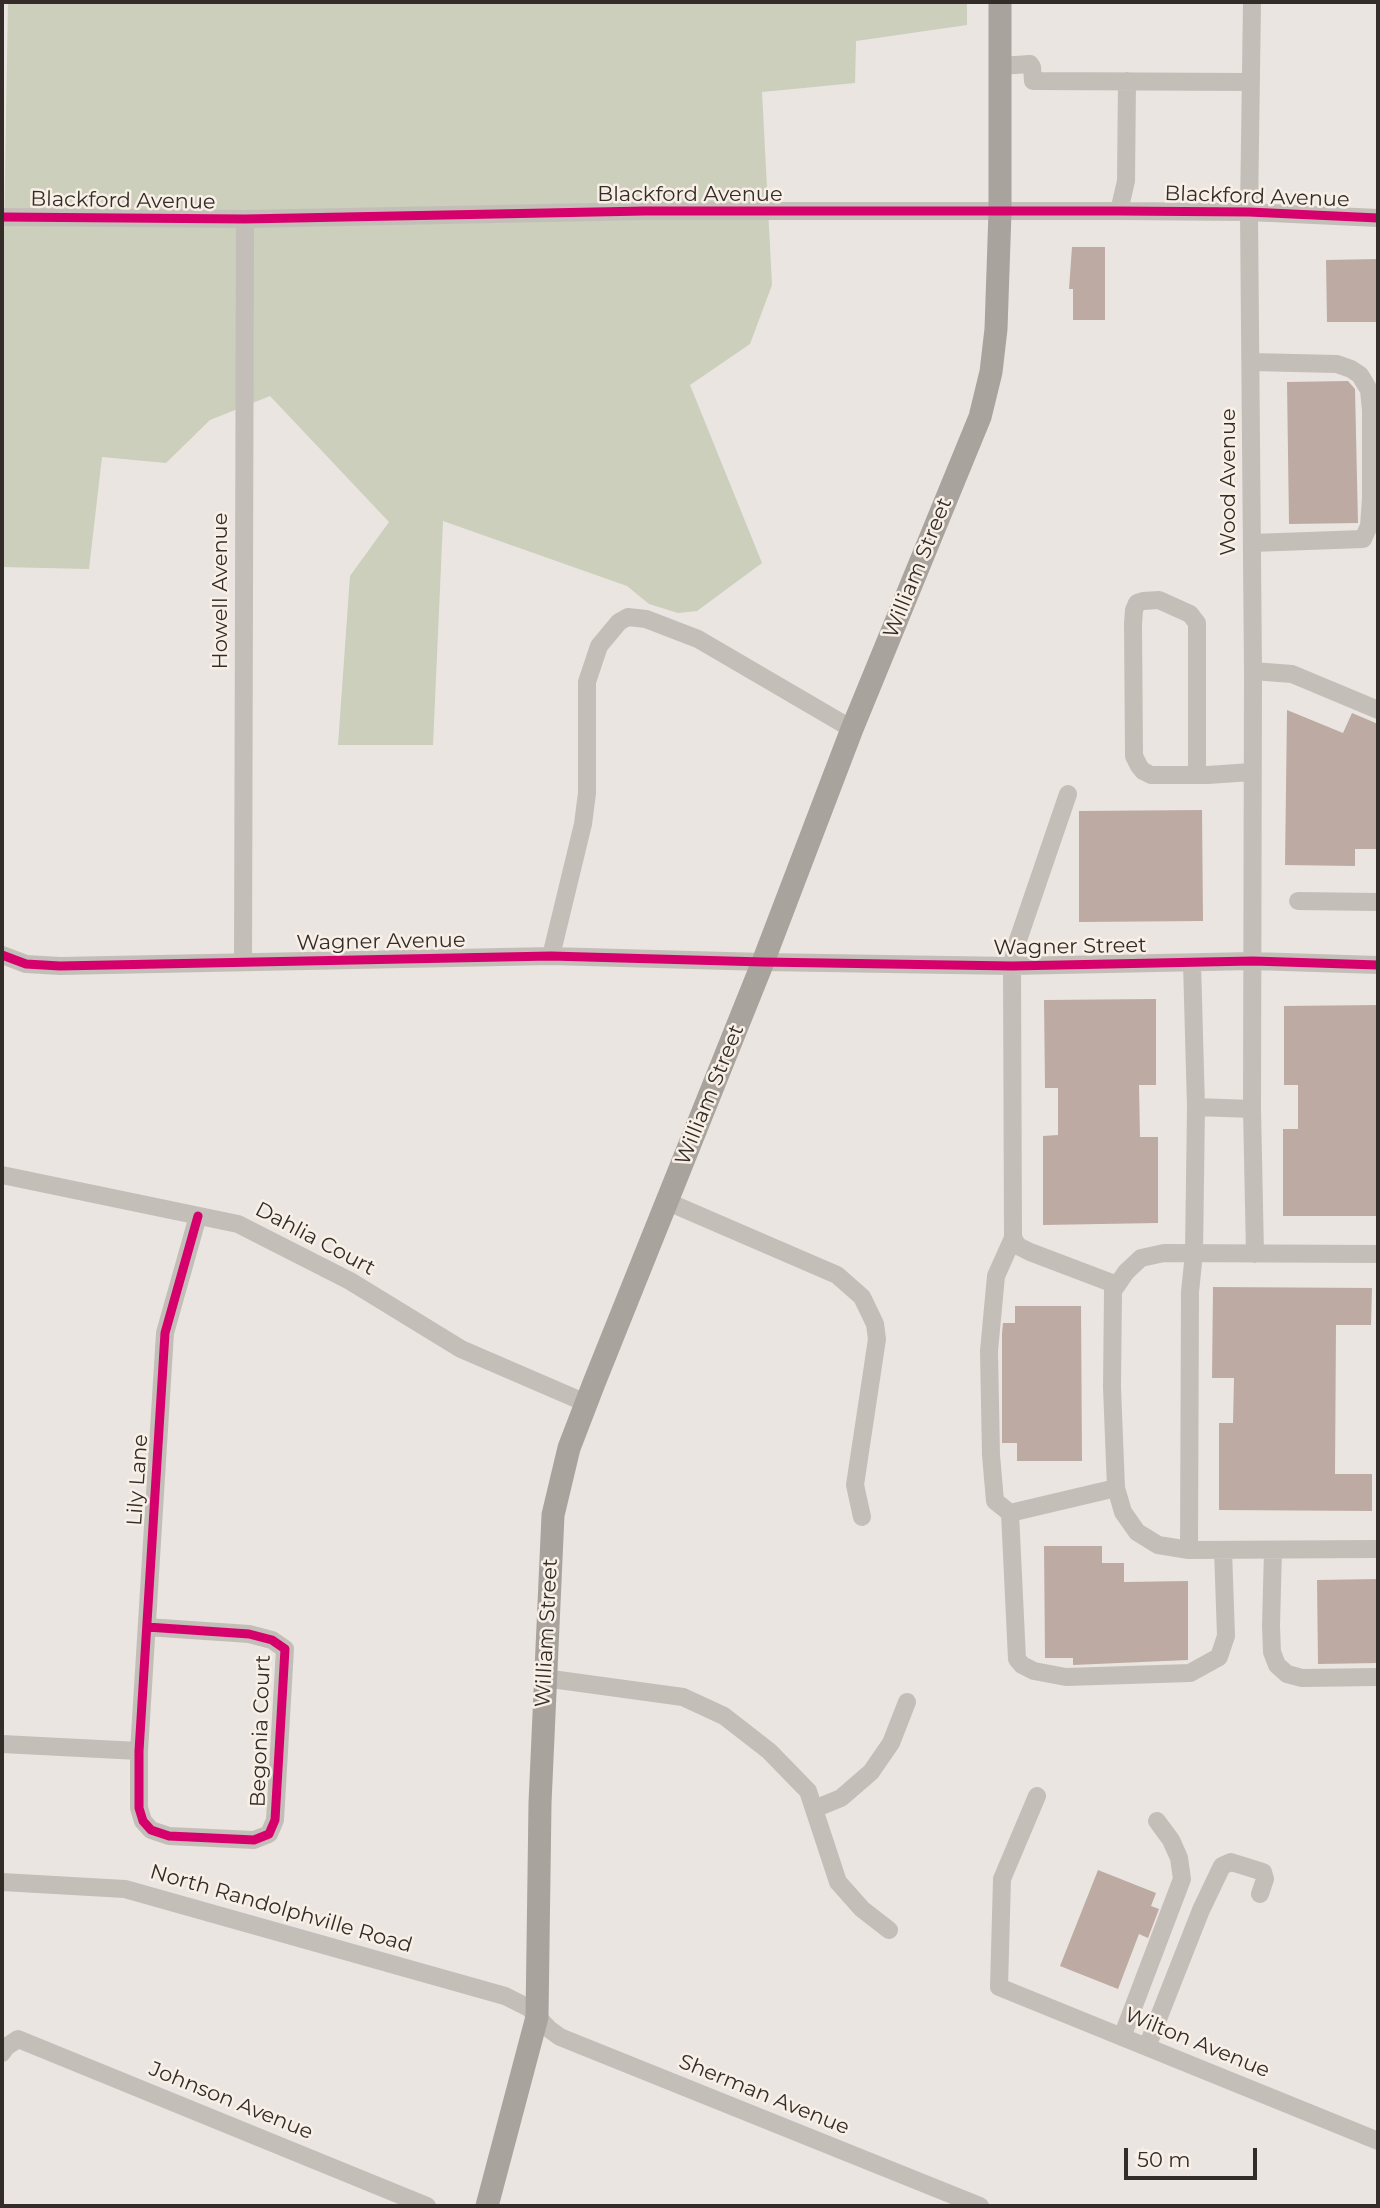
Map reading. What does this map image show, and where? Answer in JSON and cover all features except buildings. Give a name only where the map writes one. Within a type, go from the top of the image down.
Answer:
[{"type":"main road","name":"William Street","points":[[486,2206],[537,2017],[544,1678],[552,1515],[569,1448],[586,1403],[763,962],[852,729],[980,416],[991,372],[996,329],[1000,212],[1000,2]]},
{"type":"street","name":"Wood Avenue","points":[[1252,2],[1249,212],[1253,671],[1252,1108],[1255,1254]]},
{"type":"street","points":[[1000,66],[1030,64],[1033,81],[1251,82]]},
{"type":"street","points":[[1119,211],[1126,181],[1127,81]]},
{"type":"street","name":"Blackford Avenue","points":[[2,217],[244,219],[645,211],[1119,211],[1249,212],[1378,218]]},
{"type":"street","name":"Howell Avenue","points":[[243,962],[244,219]]},
{"type":"street","points":[[1251,362],[1337,364],[1351,369],[1360,375],[1369,390],[1371,410],[1371,499],[1369,526],[1363,539],[1252,542]]},
{"type":"street","points":[[1196,768],[1197,623],[1190,614],[1159,600],[1143,601],[1138,603],[1134,610],[1134,756],[1143,771],[1151,775],[1169,775],[1196,768],[1209,775],[1251,772]]},
{"type":"street","points":[[551,956],[587,793],[587,682],[600,646],[611,631],[628,617],[660,623],[698,639],[852,729]]},
{"type":"street","points":[[1253,671],[1292,674],[1378,710]]},
{"type":"street","points":[[1068,793],[1016,946],[1012,966],[1013,1238],[996,1276],[989,1351],[991,1455],[995,1501],[1010,1513],[1017,1658],[1022,1665],[1034,1671],[1066,1677],[1190,1673],[1219,1657],[1226,1636],[1223,1550]]},
{"type":"street","points":[[1298,901],[1378,902]]},
{"type":"street","name":"Wagner Avenue","points":[[2,955],[26,964],[60,966],[551,956],[763,962]]},
{"type":"street","name":"Wagner Street","points":[[763,962],[1012,966],[1253,961],[1378,965]]},
{"type":"street","points":[[1189,1550],[1190,1292],[1194,1253],[1196,1107],[1192,963]]},
{"type":"street","points":[[1196,1107],[1252,1108]]},
{"type":"street","name":"Dahlia Court","points":[[2,1175],[238,1224],[350,1281],[461,1349],[586,1403]]},
{"type":"street","points":[[668,1202],[837,1275],[862,1297],[875,1324],[877,1339],[855,1485],[862,1517]]},
{"type":"street","name":"Lily Lane","points":[[139,1751],[165,1332],[198,1216]]},
{"type":"street","points":[[1013,1238],[1018,1246],[1030,1252],[1117,1285]]},
{"type":"street","points":[[1378,1254],[1164,1253],[1141,1258],[1113,1291],[1112,1387],[1116,1488],[1123,1512],[1137,1532],[1158,1545],[1189,1550],[1378,1549]]},
{"type":"street","points":[[1010,1513],[1116,1488]]},
{"type":"street","points":[[1273,1550],[1271,1626],[1272,1652],[1277,1665],[1287,1674],[1302,1678],[1378,1677]]},
{"type":"street","name":"Begonia Court","points":[[139,1751],[139,1808],[143,1821],[151,1830],[169,1836],[254,1840],[269,1834],[275,1820],[285,1649],[272,1640],[249,1634],[147,1627]]},
{"type":"street","points":[[544,1678],[683,1697],[724,1716],[779,1761],[808,1791],[838,1882],[862,1909],[889,1930]]},
{"type":"street","points":[[814,1809],[841,1797],[871,1772],[891,1743],[907,1702]]},
{"type":"street","points":[[2,1744],[139,1751]]},
{"type":"street","name":"Wilton Avenue","points":[[1037,1796],[1002,1879],[999,1987],[1378,2139]]},
{"type":"street","points":[[1122,2037],[1182,1879],[1179,1858],[1171,1840],[1157,1821]]},
{"type":"street","points":[[1147,2048],[1201,1910],[1222,1867],[1231,1862],[1263,1872],[1265,1879],[1260,1894]]},
{"type":"street","name":"North Randolphville Road","points":[[2,1882],[125,1889],[505,1996],[518,2001],[537,2017]]},
{"type":"street","name":"Sherman Avenue","points":[[537,2017],[560,2037],[980,2206]]},
{"type":"street","name":"Johnson Avenue","points":[[2,2053],[18,2039],[427,2206]]},
{"type":"green space","points":[[8,2],[967,2],[967,25],[856,41],[855,83],[762,92],[772,285],[750,344],[690,385],[762,563],[697,611],[678,613],[649,604],[627,586],[443,521],[433,745],[338,745],[350,576],[389,522],[270,396],[210,420],[166,463],[102,457],[89,569],[2,567],[2,239]]},
{"type":"cycle path","points":[[2,217],[245,219],[645,211],[1119,211],[1249,212],[1378,218]]},
{"type":"cycle path","points":[[2,955],[26,964],[60,966],[551,956],[1012,966],[1253,961],[1378,965]]},
{"type":"cycle path","points":[[147,1627],[249,1634],[272,1640],[285,1649],[275,1820],[269,1834],[254,1840],[169,1836],[151,1830],[143,1821],[139,1808],[139,1751],[165,1333],[198,1216]]}]
